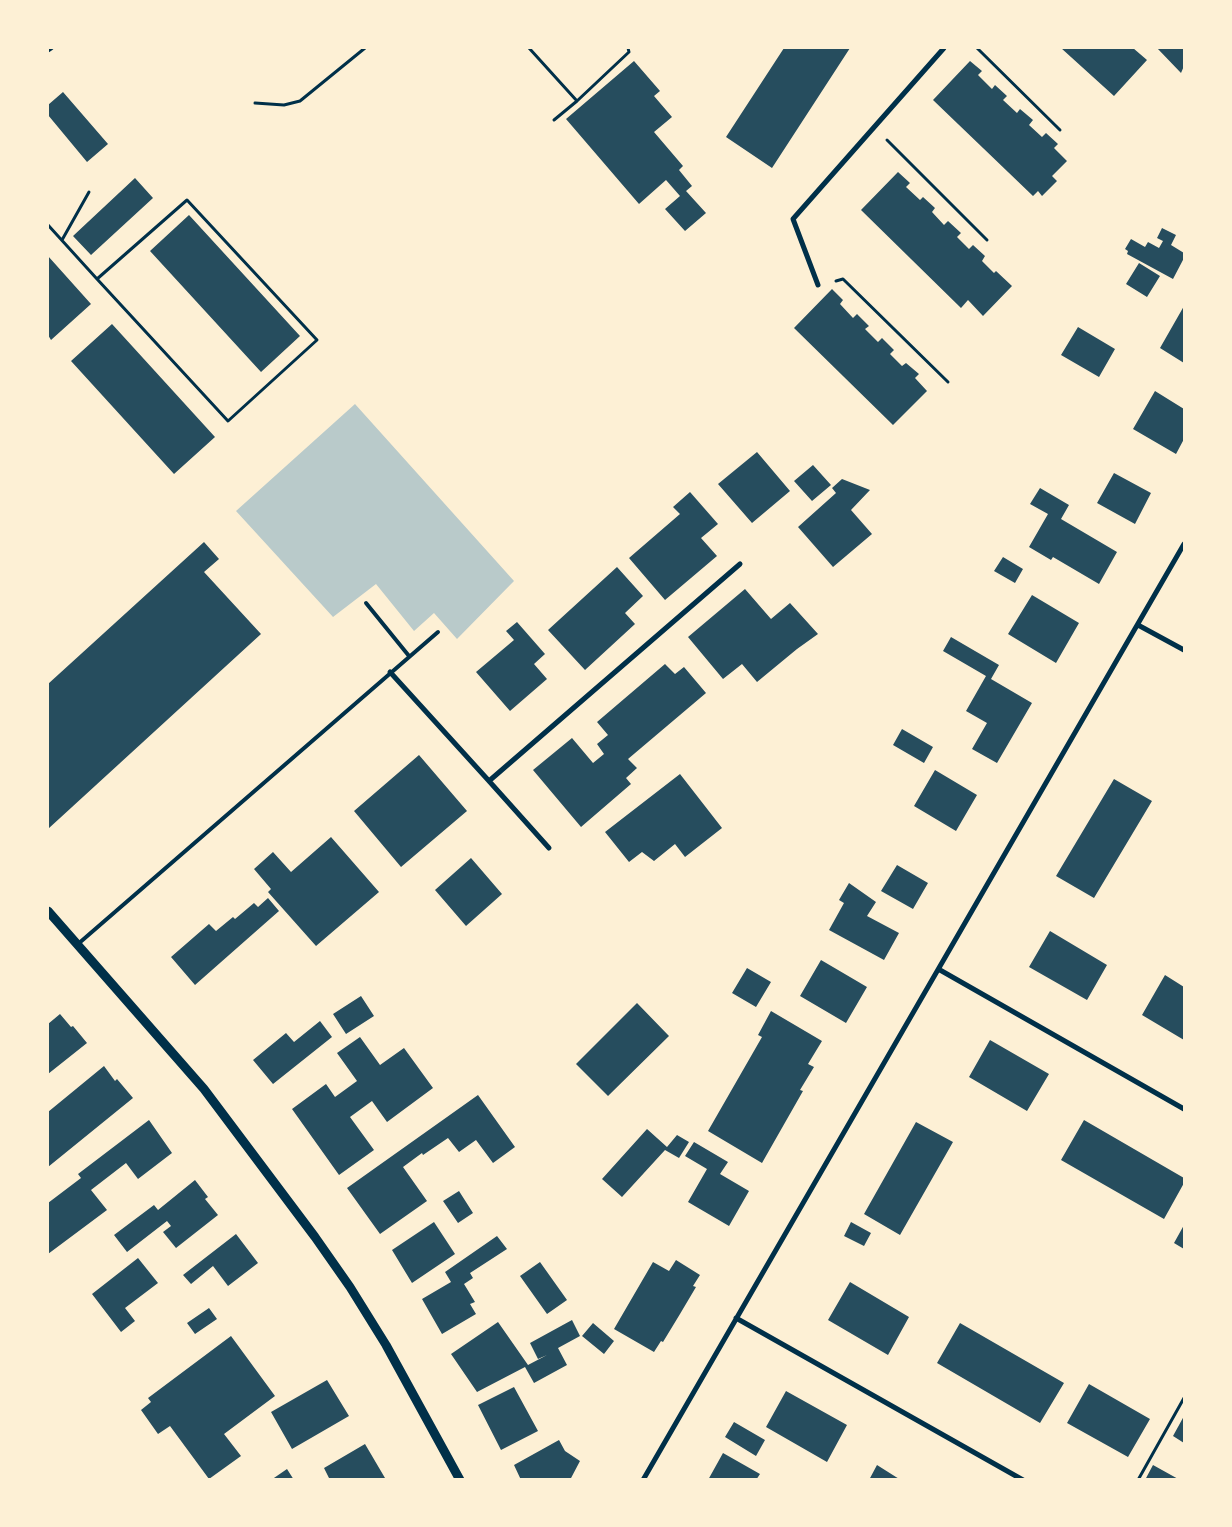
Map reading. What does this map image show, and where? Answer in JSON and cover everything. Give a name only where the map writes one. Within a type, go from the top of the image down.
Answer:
[{"type":"street","points":[[818,285],[793,219],[944,48]]},
{"type":"street","points":[[643,1480],[940,970],[1184,544]]},
{"type":"street","points":[[489,781],[740,564]]},
{"type":"street","points":[[1138,625],[1184,650]]},
{"type":"street","points":[[390,672],[549,848]]},
{"type":"street","points":[[48,910],[204,1089],[321,1245],[386,1345],[432,1425],[460,1480]]},
{"type":"street","points":[[940,970],[1184,1109]]},
{"type":"street","points":[[736,1318],[1024,1480]]},
{"type":"lane","points":[[366,603],[410,656]]},
{"type":"lane","points":[[78,944],[438,632]]},
{"type":"path","points":[[255,103],[284,105],[300,101],[364,48]]},
{"type":"path","points":[[529,48],[577,100]]},
{"type":"path","points":[[554,120],[629,52],[628,48]]},
{"type":"path","points":[[977,48],[1060,130]]},
{"type":"path","points":[[874,127],[987,240]]},
{"type":"path","points":[[62,240],[89,192]]},
{"type":"path","points":[[48,225],[97,279],[228,421],[318,340],[188,200],[97,279]]},
{"type":"path","points":[[818,285],[843,280],[948,382]]},
{"type":"path","points":[[1138,1480],[1184,1398]]},
{"type":"shaded area","points":[[355,404],[514,581],[457,639],[434,613],[414,631],[376,584],[333,617],[236,511]]},
{"type":"building","points":[[784,48],[850,48],[772,168],[726,137]]},
{"type":"building","points":[[1061,48],[1133,48],[1147,60],[1114,96]]},
{"type":"building","points":[[1157,48],[1184,48],[1184,66],[1181,73]]},
{"type":"building","points":[[634,61],[660,91],[654,96],[672,117],[654,132],[683,166],[679,170],[692,186],[686,191],[706,213],[685,231],[665,209],[680,196],[666,180],[639,204],[566,119]]},
{"type":"building","points":[[970,61],[982,71],[978,75],[992,89],[995,85],[1007,96],[1003,100],[1017,113],[1020,109],[1033,120],[1029,125],[1042,137],[1046,133],[1058,144],[1054,148],[1067,161],[1052,176],[1057,181],[1042,196],[1038,191],[1033,196],[933,100]]},
{"type":"building","points":[[63,92],[108,144],[87,162],[48,115],[48,105]]},
{"type":"building","points":[[898,172],[910,183],[906,187],[920,200],[923,197],[935,208],[932,212],[944,225],[948,221],[961,233],[957,237],[969,249],[973,245],[985,256],[982,261],[994,273],[996,271],[1012,286],[983,316],[968,300],[961,308],[861,210]]},
{"type":"building","points":[[135,178],[153,198],[91,255],[73,236]]},
{"type":"building","points":[[189,215],[300,336],[261,372],[150,251]]},
{"type":"building","points":[[1162,228],[1176,235],[1171,245],[1184,253],[1184,258],[1173,279],[1127,254],[1128,251],[1125,249],[1131,239],[1145,247],[1148,242],[1159,248],[1163,241],[1157,238]]},
{"type":"building","points":[[48,256],[91,304],[51,340],[48,335]]},
{"type":"building","points":[[1139,263],[1160,276],[1147,297],[1126,284]]},
{"type":"building","points":[[832,289],[843,300],[840,304],[853,318],[857,314],[869,326],[865,329],[878,342],[882,338],[894,350],[890,354],[902,366],[906,363],[919,374],[915,378],[927,391],[893,425],[794,328]]},
{"type":"building","points":[[1184,306],[1184,363],[1160,348]]},
{"type":"building","points":[[112,324],[215,437],[174,474],[71,361]]},
{"type":"building","points":[[1078,327],[1115,349],[1099,377],[1061,355]]},
{"type":"building","points":[[1155,391],[1184,409],[1184,439],[1176,454],[1133,429]]},
{"type":"building","points":[[757,452],[790,491],[752,523],[718,484]]},
{"type":"building","points":[[813,465],[831,485],[812,501],[794,481]]},
{"type":"building","points":[[1114,473],[1151,493],[1135,524],[1097,503]]},
{"type":"building","points":[[842,479],[870,490],[851,510],[872,534],[833,567],[798,527],[836,493],[832,488]]},
{"type":"building","points":[[1040,488],[1069,505],[1061,519],[1117,552],[1099,584],[1053,557],[1051,560],[1029,547],[1048,514],[1030,504]]},
{"type":"building","points":[[690,492],[718,524],[701,538],[717,556],[665,600],[629,558],[680,514],[673,507]]},
{"type":"building","points":[[204,542],[219,559],[204,572],[261,634],[48,829],[48,684]]},
{"type":"building","points":[[1003,557],[1023,569],[1015,583],[994,571]]},
{"type":"building","points":[[617,567],[643,596],[625,613],[635,624],[585,670],[548,630]]},
{"type":"building","points":[[745,589],[771,619],[790,603],[818,634],[757,682],[742,664],[723,679],[688,637]]},
{"type":"building","points":[[1032,595],[1079,623],[1056,663],[1008,634]]},
{"type":"building","points":[[517,622],[545,654],[534,664],[547,679],[510,711],[476,672],[514,640],[506,631]]},
{"type":"building","points":[[951,637],[999,665],[991,679],[1032,703],[997,763],[972,749],[987,723],[966,711],[986,676],[943,651]]},
{"type":"building","points":[[665,664],[675,674],[684,667],[706,693],[628,759],[637,768],[626,778],[631,784],[581,827],[533,770],[572,738],[593,763],[604,754],[597,744],[608,735],[597,722]]},
{"type":"building","points":[[902,729],[933,747],[924,763],[893,745]]},
{"type":"building","points":[[419,755],[467,811],[401,867],[354,811]]},
{"type":"building","points":[[935,770],[977,795],[956,831],[914,806]]},
{"type":"building","points":[[680,774],[722,828],[685,857],[675,844],[654,861],[642,852],[629,862],[605,832]]},
{"type":"building","points":[[1114,779],[1152,801],[1094,898],[1056,876]]},
{"type":"building","points":[[331,837],[379,892],[316,946],[268,892],[271,889],[254,869],[273,852],[291,872]]},
{"type":"building","points":[[471,858],[502,894],[466,926],[435,890]]},
{"type":"building","points":[[897,865],[928,883],[913,909],[881,891]]},
{"type":"building","points":[[849,883],[876,902],[867,916],[899,933],[884,960],[829,930],[844,903],[839,900]]},
{"type":"building","points":[[268,898],[279,911],[195,985],[171,957],[209,924],[216,931],[233,917],[235,919],[254,903],[258,907]]},
{"type":"building","points":[[1050,931],[1107,965],[1087,1000],[1029,967]]},
{"type":"building","points":[[821,960],[867,987],[846,1023],[800,996]]},
{"type":"building","points":[[747,968],[771,982],[756,1007],[732,993]]},
{"type":"building","points":[[1165,975],[1184,987],[1184,1040],[1142,1015]]},
{"type":"building","points":[[361,996],[374,1016],[346,1034],[333,1014]]},
{"type":"building","points":[[637,1003],[669,1036],[608,1096],[576,1064]]},
{"type":"building","points":[[771,1011],[822,1041],[808,1064],[814,1067],[800,1090],[803,1091],[762,1163],[708,1131],[762,1037],[758,1035]]},
{"type":"building","points":[[60,1014],[87,1043],[48,1074],[48,1024]]},
{"type":"building","points":[[320,1021],[332,1037],[273,1084],[253,1060],[286,1033],[294,1042]]},
{"type":"building","points":[[360,1037],[380,1065],[404,1048],[433,1088],[387,1122],[372,1101],[350,1117],[374,1150],[339,1175],[292,1109],[326,1084],[335,1097],[357,1081],[337,1053]]},
{"type":"building","points":[[990,1040],[1049,1074],[1027,1111],[969,1077]]},
{"type":"building","points":[[104,1066],[115,1081],[117,1079],[133,1098],[48,1167],[48,1112]]},
{"type":"building","points":[[478,1095],[515,1147],[493,1163],[476,1140],[459,1152],[448,1138],[423,1155],[422,1153],[403,1167],[427,1201],[380,1234],[347,1188]]},
{"type":"building","points":[[149,1120],[172,1153],[138,1179],[126,1163],[91,1190],[107,1210],[48,1254],[48,1203],[81,1178],[78,1174]]},
{"type":"building","points":[[1084,1120],[1184,1178],[1184,1183],[1164,1219],[1061,1160]]},
{"type":"building","points":[[916,1122],[953,1142],[900,1235],[864,1214]]},
{"type":"building","points":[[647,1129],[667,1147],[677,1135],[689,1142],[679,1158],[665,1150],[622,1197],[602,1179]]},
{"type":"building","points":[[694,1142],[728,1162],[720,1174],[749,1191],[729,1226],[688,1202],[707,1169],[685,1156]]},
{"type":"building","points":[[195,1180],[208,1197],[205,1199],[218,1215],[176,1248],[163,1232],[171,1226],[167,1221],[127,1252],[114,1235],[154,1205],[158,1210]]},
{"type":"building","points":[[459,1191],[473,1213],[458,1223],[443,1201]]},
{"type":"building","points":[[434,1222],[455,1254],[412,1283],[392,1250]]},
{"type":"building","points":[[851,1222],[871,1233],[864,1246],[844,1236]]},
{"type":"building","points":[[1184,1225],[1184,1249],[1174,1243]]},
{"type":"building","points":[[236,1234],[258,1263],[228,1286],[213,1266],[191,1284],[183,1275]]},
{"type":"building","points":[[497,1236],[507,1249],[470,1273],[473,1278],[464,1284],[475,1302],[470,1304],[476,1314],[442,1334],[422,1299],[451,1282],[445,1272]]},
{"type":"building","points":[[138,1258],[158,1283],[125,1308],[135,1321],[121,1332],[92,1294]]},
{"type":"building","points":[[676,1260],[700,1275],[693,1286],[696,1287],[680,1314],[663,1342],[661,1341],[654,1352],[614,1329],[653,1262],[669,1271]]},
{"type":"building","points":[[540,1262],[567,1300],[547,1314],[520,1276]]},
{"type":"building","points":[[850,1282],[909,1317],[888,1355],[828,1320]]},
{"type":"building","points":[[209,1308],[217,1319],[195,1334],[187,1323]]},
{"type":"building","points":[[572,1320],[580,1336],[558,1348],[567,1365],[534,1383],[525,1367],[477,1392],[451,1354],[498,1322],[528,1365],[547,1355],[538,1359],[530,1343]]},
{"type":"building","points":[[593,1323],[614,1341],[604,1354],[582,1336]]},
{"type":"building","points":[[960,1323],[1064,1383],[1040,1423],[937,1363]]},
{"type":"building","points":[[231,1336],[275,1396],[224,1434],[241,1456],[209,1479],[170,1426],[158,1434],[141,1410],[151,1402],[148,1398]]},
{"type":"building","points":[[327,1380],[349,1416],[292,1449],[271,1412]]},
{"type":"building","points":[[1089,1384],[1150,1419],[1128,1457],[1067,1423]]},
{"type":"building","points":[[514,1387],[538,1431],[501,1450],[478,1405]]},
{"type":"building","points":[[786,1391],[847,1425],[827,1462],[766,1427]]},
{"type":"building","points":[[1184,1416],[1184,1443],[1173,1436]]},
{"type":"building","points":[[734,1422],[765,1440],[756,1456],[725,1437]]},
{"type":"building","points":[[559,1440],[565,1451],[580,1461],[570,1480],[521,1480],[514,1465]]},
{"type":"building","points":[[365,1444],[385,1478],[382,1480],[330,1480],[324,1468]]},
{"type":"building","points":[[723,1453],[760,1474],[756,1480],[708,1480]]},
{"type":"building","points":[[877,1465],[896,1477],[901,1480],[869,1480]]},
{"type":"building","points":[[1153,1465],[1180,1480],[1145,1480]]},
{"type":"building","points":[[287,1469],[294,1480],[271,1480]]}]
